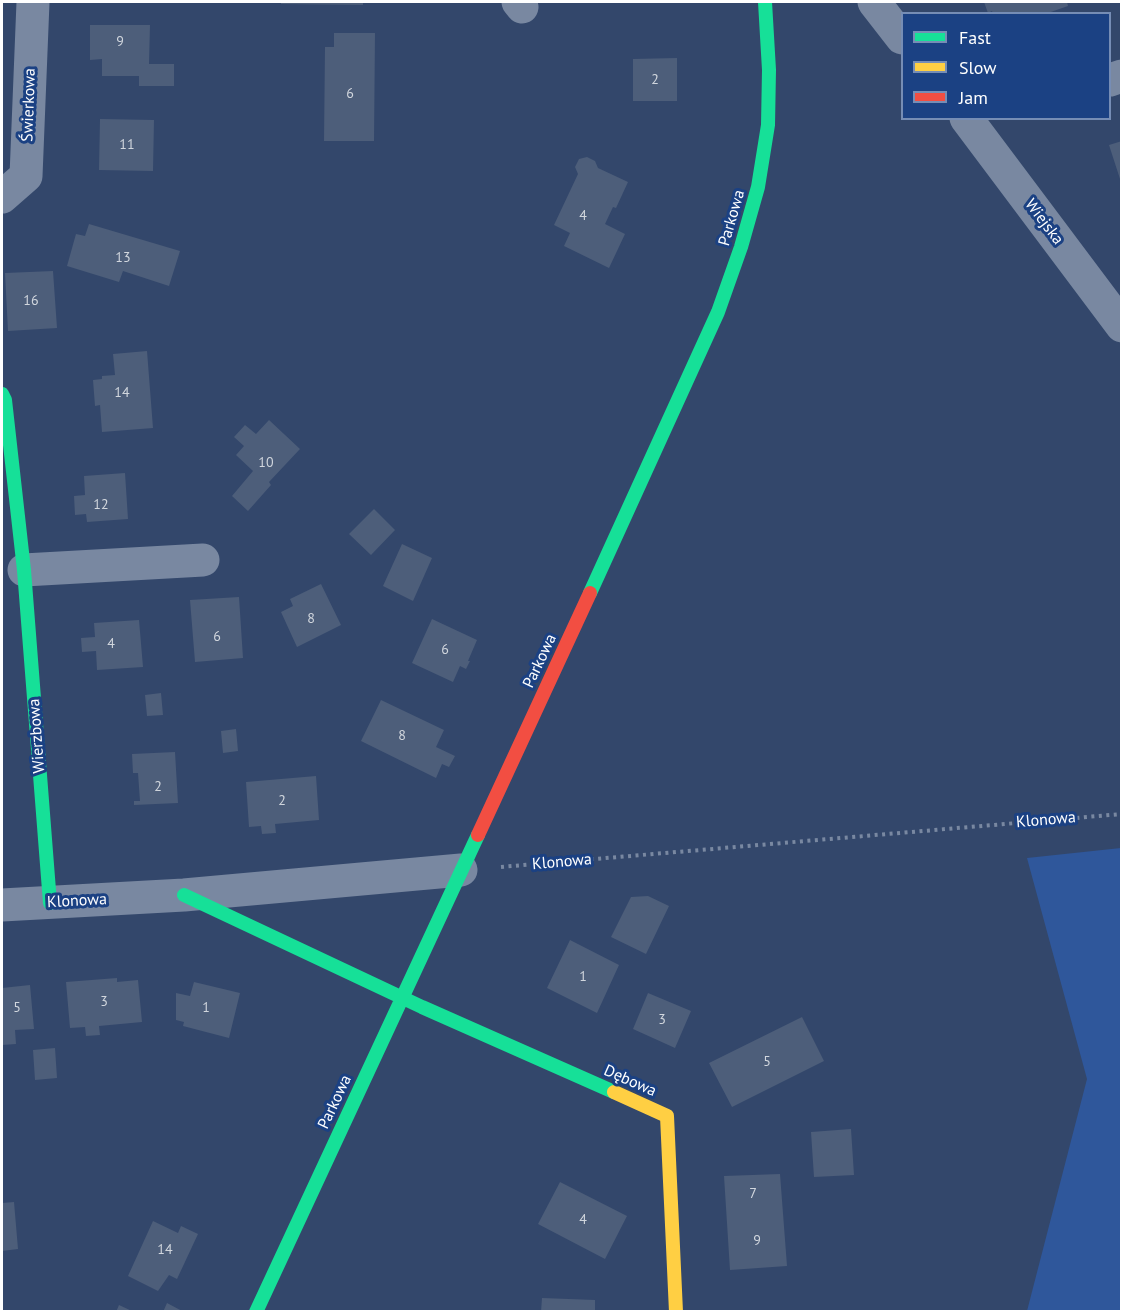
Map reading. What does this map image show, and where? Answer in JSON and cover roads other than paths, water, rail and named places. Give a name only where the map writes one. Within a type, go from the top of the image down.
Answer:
[{"type":"street","name":"Świerkowa","points":[[2,197],[26,176],[33,2]]},
{"type":"street","name":"Parkowa","points":[[256,1311],[718,312],[734,268],[758,187],[768,125],[770,70],[765,2]]},
{"type":"street","points":[[874,2],[901,36]]},
{"type":"street","name":"Wiejska","points":[[980,122],[1122,326]]},
{"type":"street","name":"Wierzbowa","points":[[2,394],[5,400],[24,570],[50,903]]},
{"type":"street","points":[[24,570],[203,560]]},
{"type":"street","name":"Klonowa","points":[[2,905],[184,895],[461,870]]},
{"type":"street","points":[[184,895],[402,996]]},
{"type":"street","name":"Dębowa","points":[[402,996],[667,1116],[676,1311]]}]
